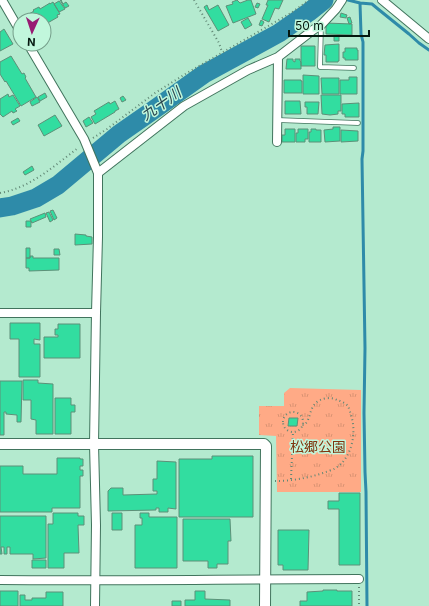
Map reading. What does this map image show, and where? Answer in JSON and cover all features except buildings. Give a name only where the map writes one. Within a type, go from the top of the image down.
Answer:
[{"type":"street","points":[[2,0],[12,17]]},
{"type":"street","points":[[98,173],[184,106],[248,70],[278,57],[321,25],[342,0]]},
{"type":"street","points":[[382,0],[429,39]]},
{"type":"street","points":[[33,52],[86,142],[98,173],[94,444],[96,525],[95,606]]},
{"type":"street","points":[[277,142],[278,57]]},
{"type":"street","points":[[0,313],[96,313]]},
{"type":"street","points":[[0,444],[264,444],[266,446],[265,606]]},
{"type":"street","points":[[0,580],[95,581],[359,579]]},
{"type":"lane","points":[[321,25],[320,67],[354,68]]},
{"type":"lane","points":[[277,120],[358,123]]},
{"type":"path","points":[[194,0],[219,43],[222,52]]},
{"type":"path","points":[[0,193],[19,188],[29,183],[187,72],[291,13],[309,0]]},
{"type":"path","points":[[266,481],[305,478],[334,469],[344,460],[350,449],[354,425],[348,407],[344,403],[335,398],[319,401],[314,405],[307,423],[302,425],[298,430],[292,432],[286,430],[283,426],[284,418],[291,412],[295,413],[302,419],[302,425]]},
{"type":"path","points":[[292,432],[292,480]]},
{"type":"path","points":[[359,579],[359,606]]},
{"type":"green space","name":"松郷公園","points":[[290,388],[361,390],[361,492],[277,492],[276,436],[259,435],[259,406],[284,406],[284,393]]},
{"type":"waterway","name":"九十川","points":[[0,208],[12,206],[36,198],[58,185],[119,134],[204,74],[279,33],[324,0]]},
{"type":"waterway","points":[[348,0],[360,3],[361,34],[363,42],[362,159],[367,606]]},
{"type":"waterway","points":[[360,3],[372,4],[429,50]]}]
